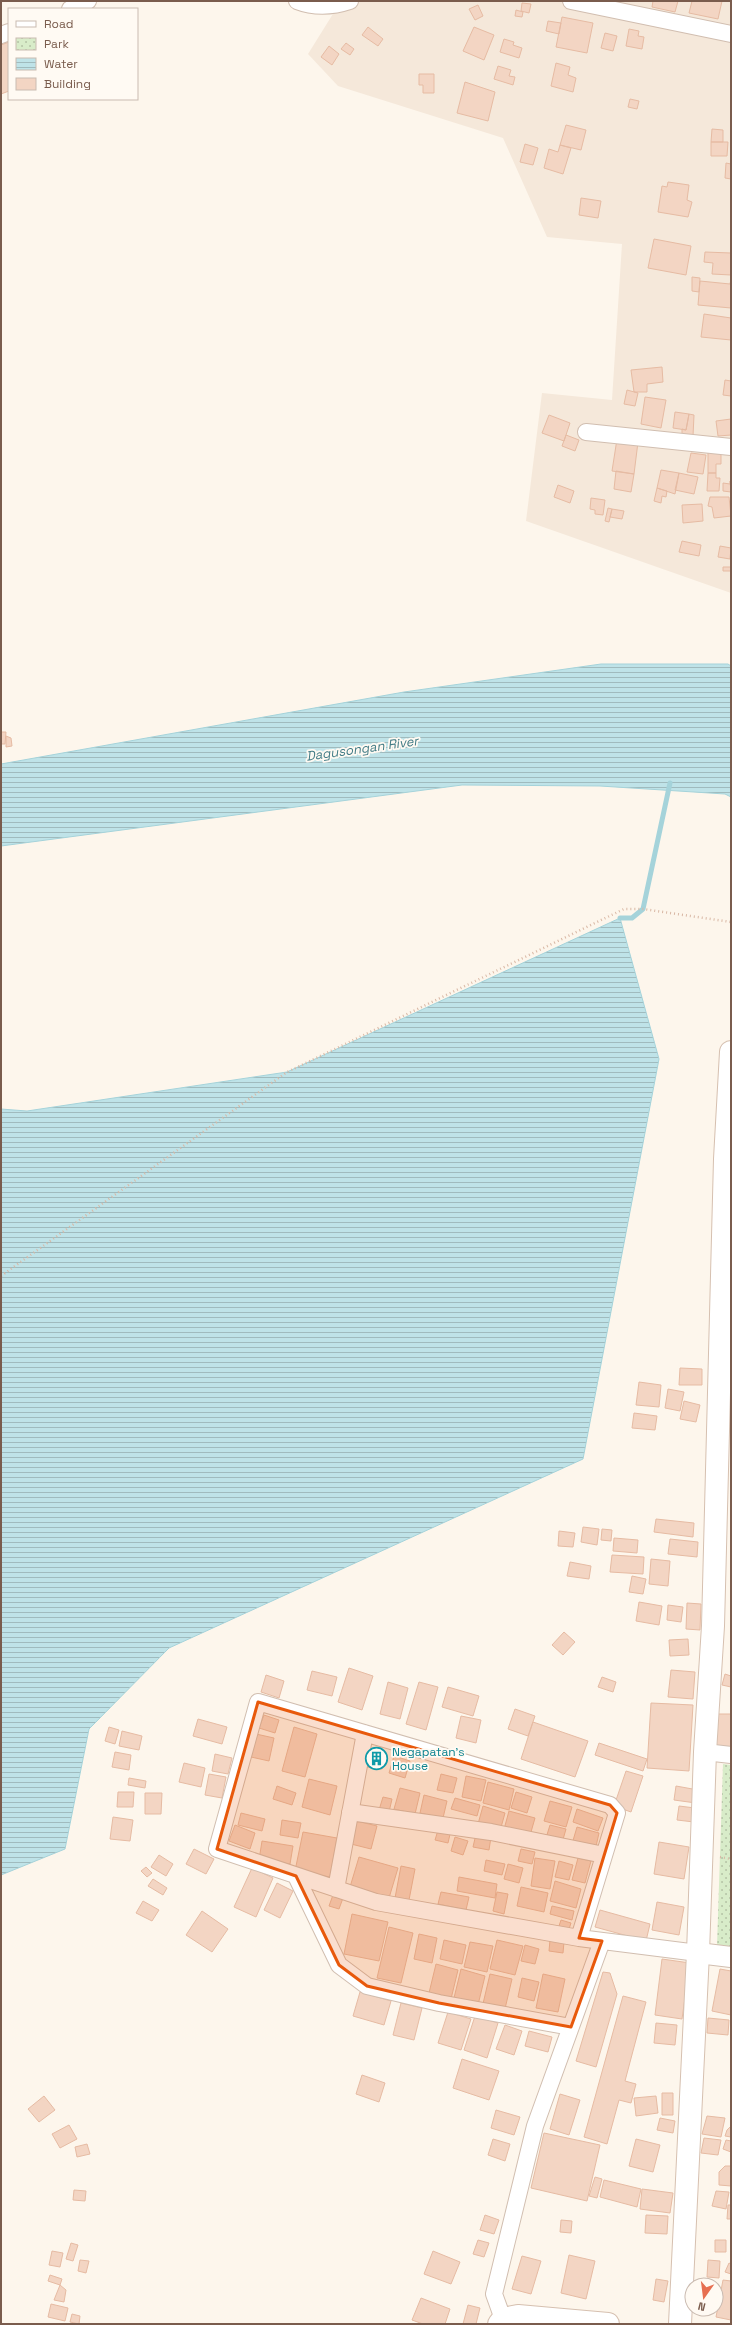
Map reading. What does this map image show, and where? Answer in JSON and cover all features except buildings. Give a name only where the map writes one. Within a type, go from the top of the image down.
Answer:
[{"type":"main road","points":[[680,2324],[698,1953],[705,1752],[713,1626],[725,1159],[731,1052]]},
{"type":"main road","points":[[501,2321],[518,2316],[608,2324]]},
{"type":"street","points":[[72,8],[88,1]]},
{"type":"street","points":[[297,1],[308,6],[335,6],[350,1]]},
{"type":"street","points":[[571,1],[731,34]]},
{"type":"street","points":[[586,432],[731,447]]},
{"type":"street","points":[[579,1938],[617,1813],[610,1805],[258,1702],[217,1849],[376,1902],[579,1938],[731,1957]]},
{"type":"street","points":[[336,1889],[365,1733]]},
{"type":"street","points":[[705,1752],[731,1755]]},
{"type":"street","points":[[350,1812],[491,1832],[604,1855]]},
{"type":"street","points":[[296,1876],[339,1965],[367,1986],[439,2003],[571,2027]]},
{"type":"street","points":[[501,2321],[494,2294],[535,2126],[602,1941]]},
{"type":"path","points":[[1,1276],[287,1072],[398,1018],[624,909],[643,909],[731,922]]},
{"type":"highlighted area","points":[[258,1702],[610,1805],[617,1813],[579,1938],[602,1941],[571,2027],[439,2003],[367,1986],[339,1965],[296,1876],[217,1849]]},
{"type":"shaded area","points":[[341,1],[731,1],[731,593],[526,521],[542,393],[612,400],[622,244],[547,237],[503,138],[338,86],[308,54]]},
{"type":"green space","points":[[723,1764],[731,1765],[731,1948],[717,1946]]},
{"type":"water","name":"Dagusongan River","points":[[601,664],[728,664],[731,666],[731,797],[725,794],[600,786],[462,785],[1,846],[1,764],[404,692]]},
{"type":"water","points":[[620,918],[659,1059],[583,1459],[169,1648],[89,1729],[65,1849],[1,1875],[1,1109],[27,1111],[287,1072]]},
{"type":"waterway","points":[[620,918],[632,918],[643,909],[670,783]]},
{"type":"place","name":"Negapatan's House","points":[[376,1759]]}]
